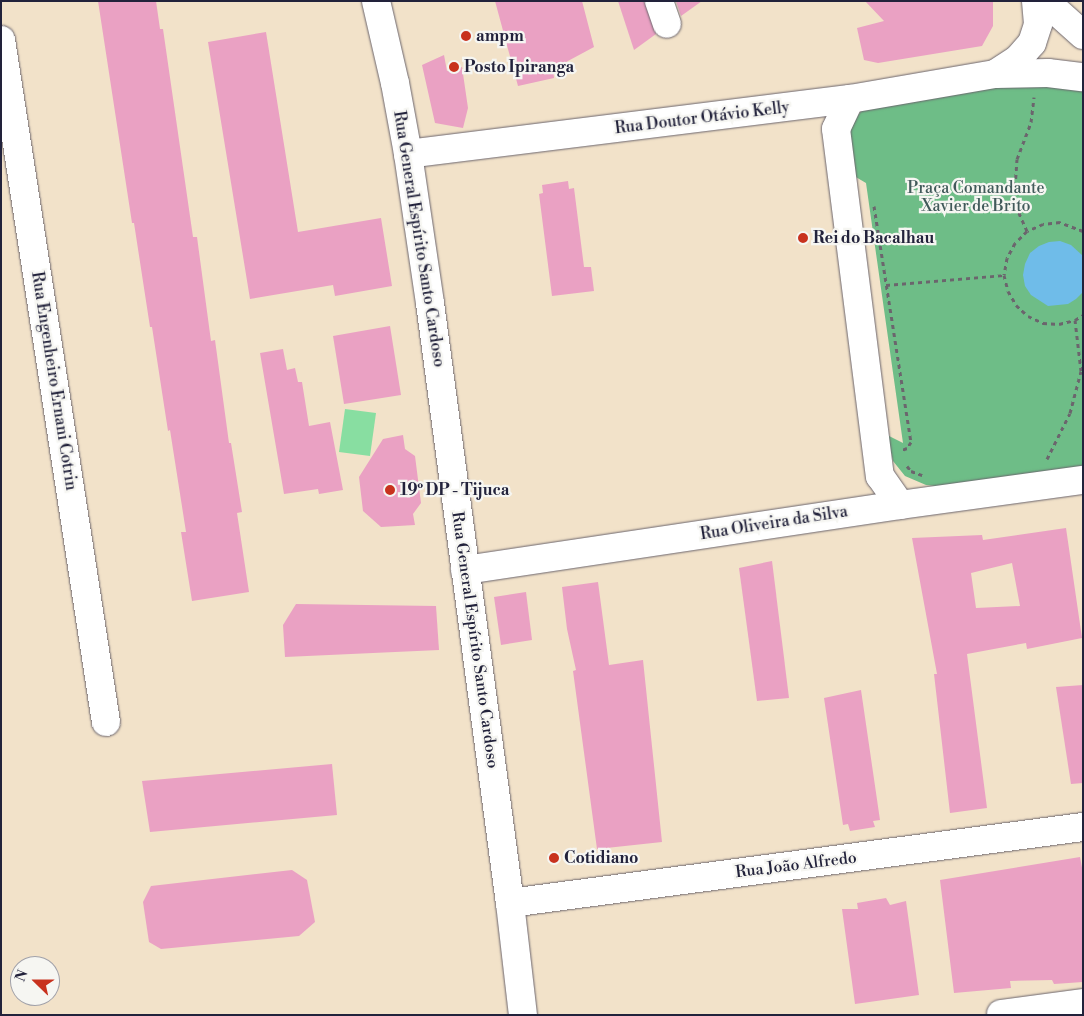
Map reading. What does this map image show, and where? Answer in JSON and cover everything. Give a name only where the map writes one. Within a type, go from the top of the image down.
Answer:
[{"type":"street","name":"Rua General Espírito Santo Cardoso","points":[[376,1],[395,83],[408,154],[466,570],[510,903],[522,1015]]},
{"type":"street","points":[[995,74],[1018,59],[1029,48],[1035,37],[1038,24],[1036,1]]},
{"type":"street","points":[[1045,1],[1083,35]]},
{"type":"street","name":"Rua Engenheiro Ernani Cotrin","points":[[1,40],[106,722]]},
{"type":"street","points":[[995,74],[1048,73],[1083,77]]},
{"type":"street","name":"Rua Doutor Otávio Kelly","points":[[408,154],[850,99],[995,74]]},
{"type":"street","points":[[850,99],[836,128],[880,476],[900,504]]},
{"type":"street","name":"Rua Oliveira da Silva","points":[[466,570],[900,504],[1083,480]]},
{"type":"street","name":"Rua João Alfredo","points":[[510,903],[1083,827]]},
{"type":"street","points":[[1001,1014],[1083,1003]]},
{"type":"path","points":[[1027,231],[1014,202],[1017,159],[1031,122],[1034,92]]},
{"type":"path","points":[[873,198],[911,442],[907,448],[899,451],[900,456]]},
{"type":"path","points":[[1083,231],[1060,222],[1043,224],[1027,231],[1011,250],[1007,258],[1004,275],[1012,298],[1028,316],[1043,323],[1059,324],[1075,320],[1083,315]]},
{"type":"path","points":[[886,285],[1004,275]]},
{"type":"path","points":[[1044,466],[1070,413],[1081,371],[1075,320]]},
{"type":"path","points":[[902,460],[911,471],[928,477]]},
{"type":"green space","name":"Praça Comandante Xavier de Brito","points":[[1019,82],[1083,89],[1083,468],[944,487],[926,485],[905,476],[893,461],[887,435],[903,443],[866,183],[849,173],[850,124],[865,107]]},
{"type":"green space","points":[[345,409],[376,413],[370,456],[339,452]]},
{"type":"water","points":[[1060,241],[1071,245],[1083,256],[1083,292],[1068,304],[1048,306],[1031,295],[1025,286],[1023,275],[1025,264],[1030,253],[1039,246],[1049,242]]},
{"type":"building","points":[[98,1],[156,1],[160,29],[163,29],[193,237],[197,237],[211,341],[215,340],[229,443],[231,443],[242,512],[237,513],[249,592],[192,601],[181,532],[186,532],[134,223],[132,223]]},
{"type":"building","points":[[495,1],[582,1],[594,47],[553,69],[554,78],[518,86]]},
{"type":"building","points":[[618,1],[644,1],[656,34],[634,50]]},
{"type":"building","points":[[676,1],[702,1],[681,16]]},
{"type":"building","points":[[865,1],[993,1],[993,26],[982,46],[878,63],[864,60],[857,28],[884,21]]},
{"type":"building","points":[[266,32],[298,232],[381,218],[392,286],[335,296],[333,285],[250,299],[208,42]]},
{"type":"building","points":[[444,55],[447,71],[462,67],[468,108],[463,128],[435,123],[422,65]]},
{"type":"building","points":[[568,181],[569,189],[574,188],[584,267],[591,267],[594,291],[552,296],[539,194],[543,193],[542,185]]},
{"type":"building","points":[[390,326],[401,395],[344,404],[333,336]]},
{"type":"building","points":[[283,349],[287,370],[295,368],[298,382],[302,382],[309,426],[330,422],[343,490],[319,494],[318,489],[284,494],[260,353]]},
{"type":"building","name":"19º DP - Tijuca","points":[[403,435],[405,449],[415,456],[421,503],[413,514],[415,525],[381,527],[363,511],[359,477],[383,439]]},
{"type":"building","points":[[1066,528],[1082,638],[1027,649],[1026,643],[967,654],[987,808],[950,813],[934,674],[937,674],[912,538],[982,535],[983,540]],"holes":[[[1012,563],[1020,606],[976,608],[971,573]]]},
{"type":"building","points":[[772,561],[789,698],[757,701],[739,568]]},
{"type":"building","points":[[598,582],[609,665],[643,660],[662,842],[597,849],[573,671],[576,670],[567,629],[562,587]]},
{"type":"building","points":[[526,592],[532,640],[501,645],[494,597]]},
{"type":"building","points":[[296,604],[436,606],[439,650],[285,657],[283,625]]},
{"type":"building","points":[[1083,685],[1083,783],[1071,784],[1056,687]]},
{"type":"building","points":[[861,690],[880,820],[873,821],[875,827],[850,831],[848,824],[843,825],[824,698]]},
{"type":"building","points":[[332,764],[337,815],[150,832],[142,781]]},
{"type":"building","points":[[1080,857],[1083,873],[1083,982],[1054,984],[1052,980],[1010,981],[1011,988],[954,993],[940,880]]},
{"type":"building","points":[[292,870],[307,880],[315,922],[299,936],[161,949],[149,942],[143,902],[151,886]]},
{"type":"building","points":[[886,898],[890,905],[906,901],[919,995],[855,1004],[842,909],[858,909],[857,903]]},
{"type":"place","name":"ampm","points":[[466,36]]},
{"type":"place","name":"Posto Ipiranga","points":[[454,67]]},
{"type":"place","name":"Rei do Bacalhau","points":[[803,238]]},
{"type":"place","name":"19º DP - Tijuca","points":[[390,490]]},
{"type":"place","name":"Cotidiano","points":[[554,858]]}]
